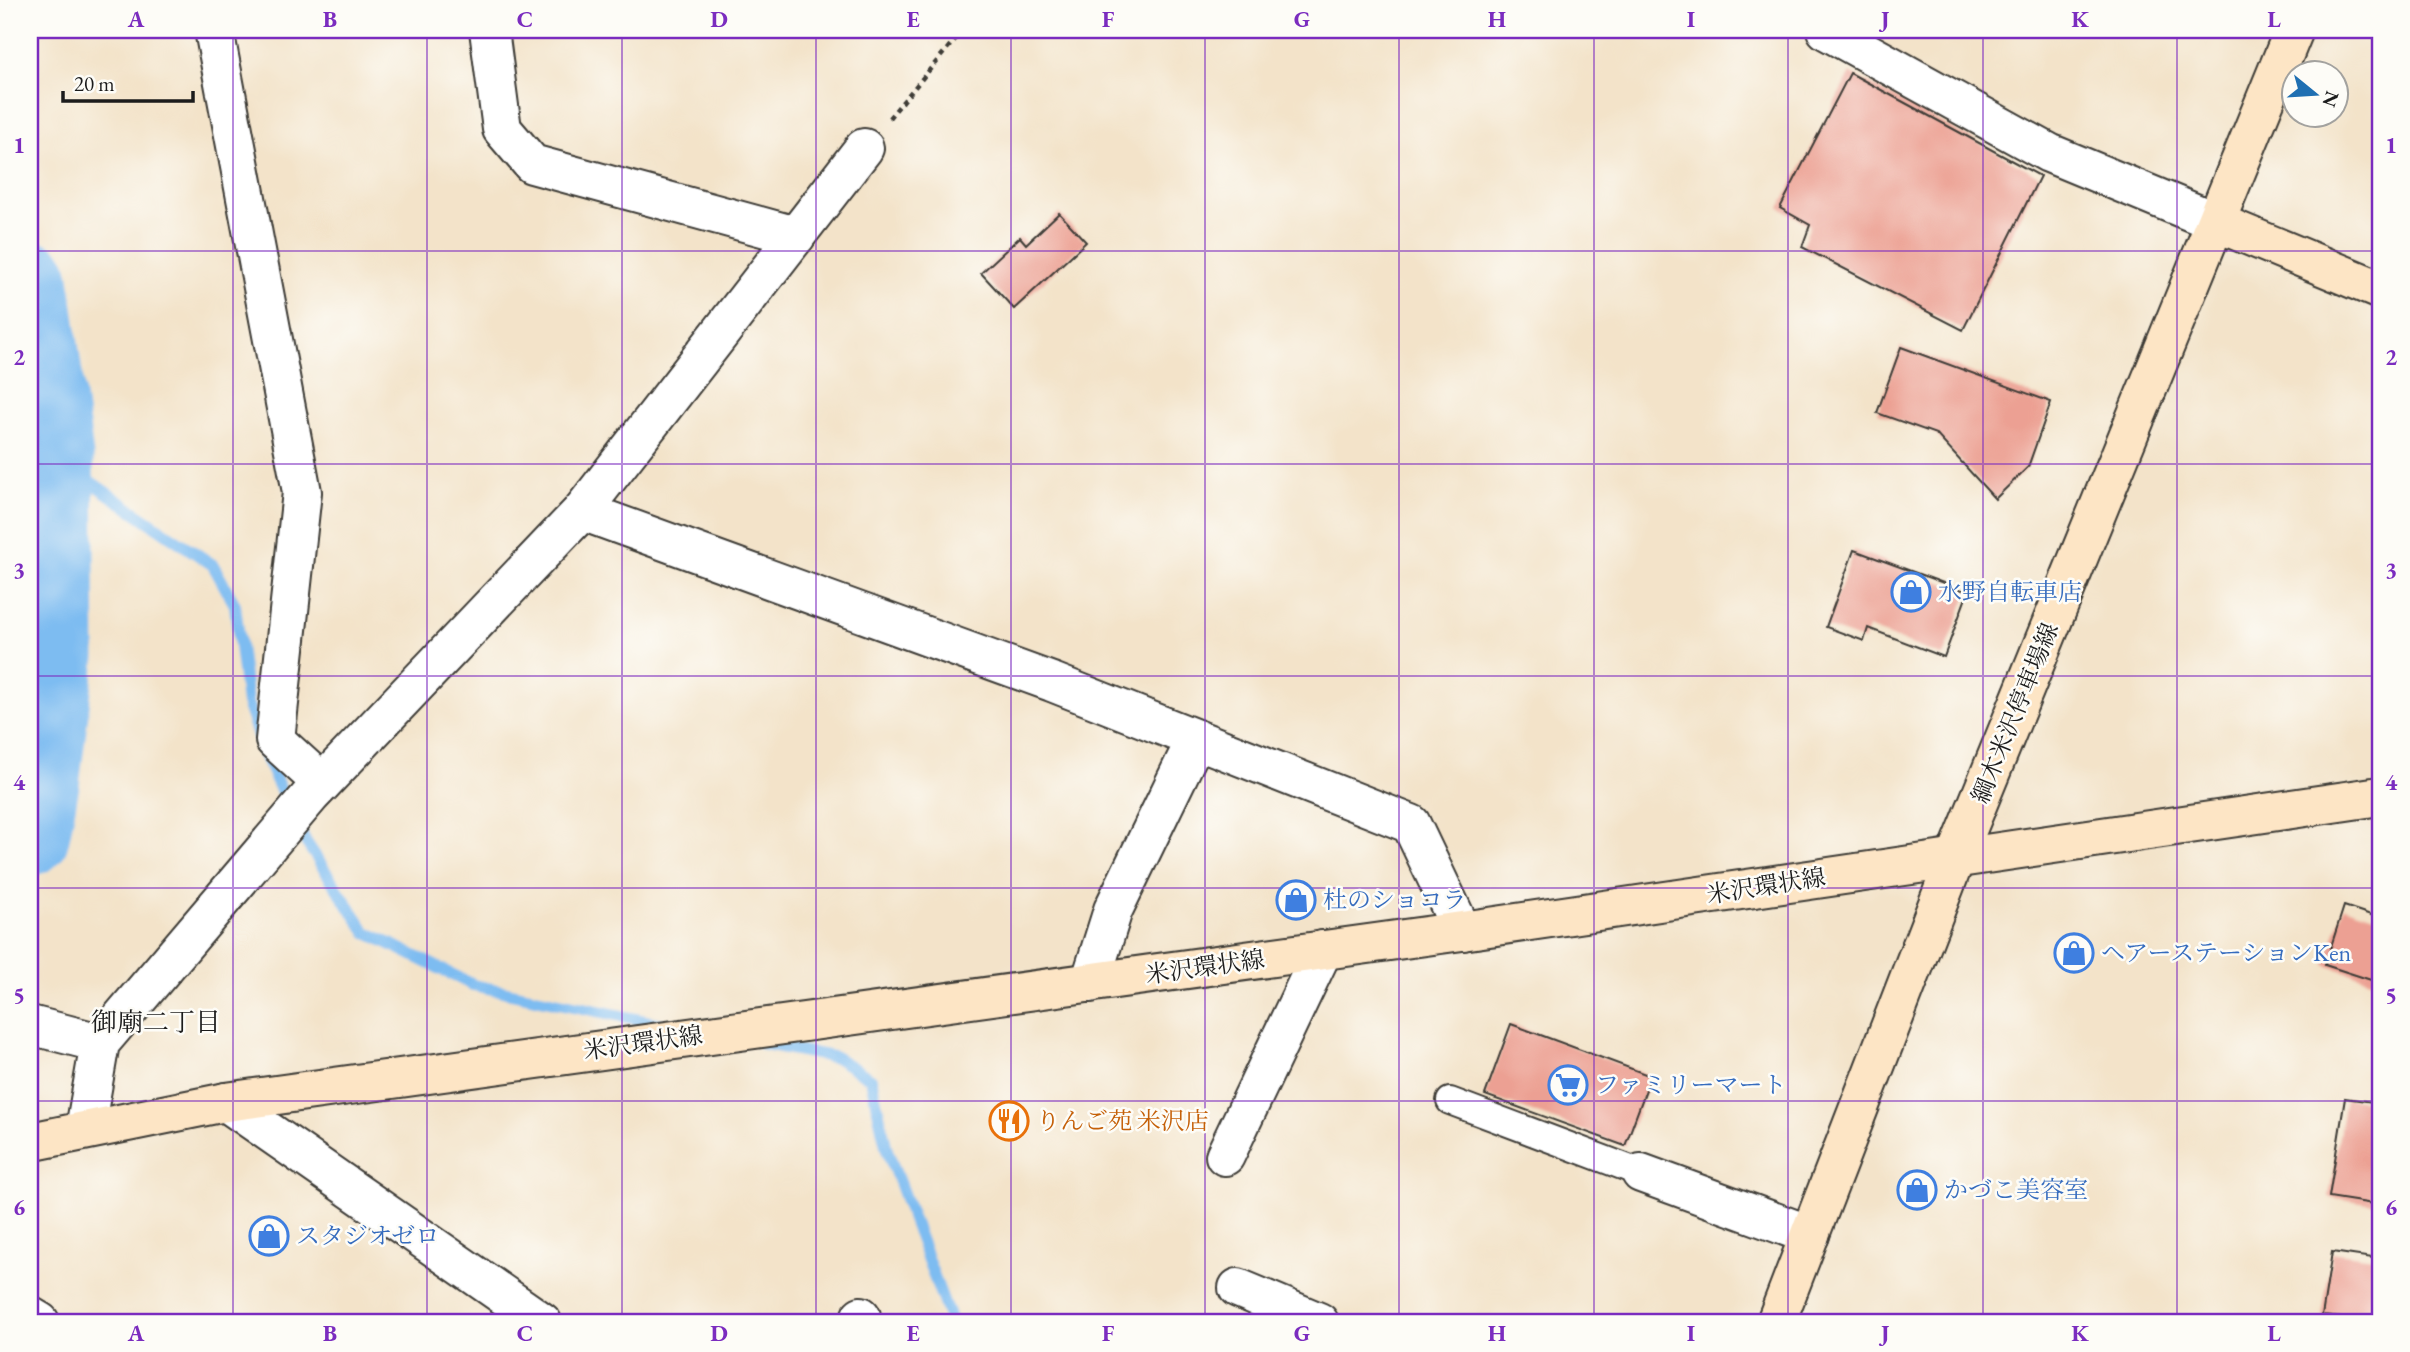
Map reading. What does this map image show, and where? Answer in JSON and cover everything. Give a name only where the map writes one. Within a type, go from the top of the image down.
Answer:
[{"type":"main road","name":"綱木米沢停車場線","points":[[1776,1322],[1956,858],[2294,30]]},
{"type":"main road","points":[[2216,222],[2380,290]]},
{"type":"main road","name":"米沢環状線","points":[[30,1142],[226,1102],[1462,931],[2380,796]]},
{"type":"street","points":[[214,30],[302,492],[275,740],[316,789]]},
{"type":"street","points":[[489,30],[502,129],[532,164],[796,236]]},
{"type":"street","points":[[1826,30],[2049,153],[2216,222]]},
{"type":"street","points":[[85,1129],[100,1043],[316,789],[582,512],[864,148]]},
{"type":"street","points":[[582,512],[1052,682],[1411,824],[1462,931]]},
{"type":"street","points":[[1090,983],[1114,910],[1196,739]]},
{"type":"street","points":[[1225,1156],[1323,950]]},
{"type":"street","points":[[30,1025],[100,1043]]},
{"type":"street","points":[[226,1102],[539,1321]]},
{"type":"street","points":[[1642,1172],[1810,1235]]},
{"type":"street","points":[[1238,1288],[1319,1322]]},
{"type":"street","points":[[30,1316],[40,1322]]},
{"type":"lane","points":[[1450,1101],[1642,1172]]},
{"type":"path","points":[[864,148],[963,30]]},
{"type":"building","points":[[1850,73],[2040,176],[1963,330],[1802,247],[1810,225],[1780,208]]},
{"type":"building","points":[[1059,213],[1086,242],[1014,309],[981,273],[1020,237],[1026,244]]},
{"type":"building","points":[[1901,347],[2051,402],[2028,467],[1995,499],[1936,434],[1877,413]]},
{"type":"building","points":[[1854,550],[1968,592],[1944,657],[1868,628],[1864,641],[1826,627]]},
{"type":"building","points":[[2344,906],[2380,918],[2380,961],[2374,981],[2325,965]]},
{"type":"building","name":"ファミリーマート","points":[[1511,1024],[1651,1076],[1625,1146],[1485,1095]]},
{"type":"building","points":[[2345,1098],[2380,1103],[2380,1205],[2329,1197]]},
{"type":"building","points":[[2332,1252],[2380,1259],[2380,1322],[2322,1316]]},
{"type":"waterway","points":[[30,279],[54,457],[56,656],[40,783],[30,836]]},
{"type":"waterway","points":[[54,457],[213,565],[235,605],[247,703],[266,759],[306,842],[366,932],[473,985],[670,1026]]},
{"type":"waterway","points":[[760,1043],[837,1058],[871,1079],[887,1150],[951,1322]]},
{"type":"place","name":"水野自転車店","points":[[1911,592]]},
{"type":"place","name":"杜のショコラ","points":[[1296,900]]},
{"type":"place","name":"ヘアーステーションKen","points":[[2074,953]]},
{"type":"place","name":"ファミリーマート","points":[[1568,1085]]},
{"type":"place","name":"りんご苑 米沢店","points":[[1009,1121]]},
{"type":"place","name":"かづこ美容室","points":[[1917,1190]]},
{"type":"place","name":"スタジオゼロ","points":[[269,1236]]},
{"type":"district","name":"御廟二丁目","points":[[156,1022]]}]
